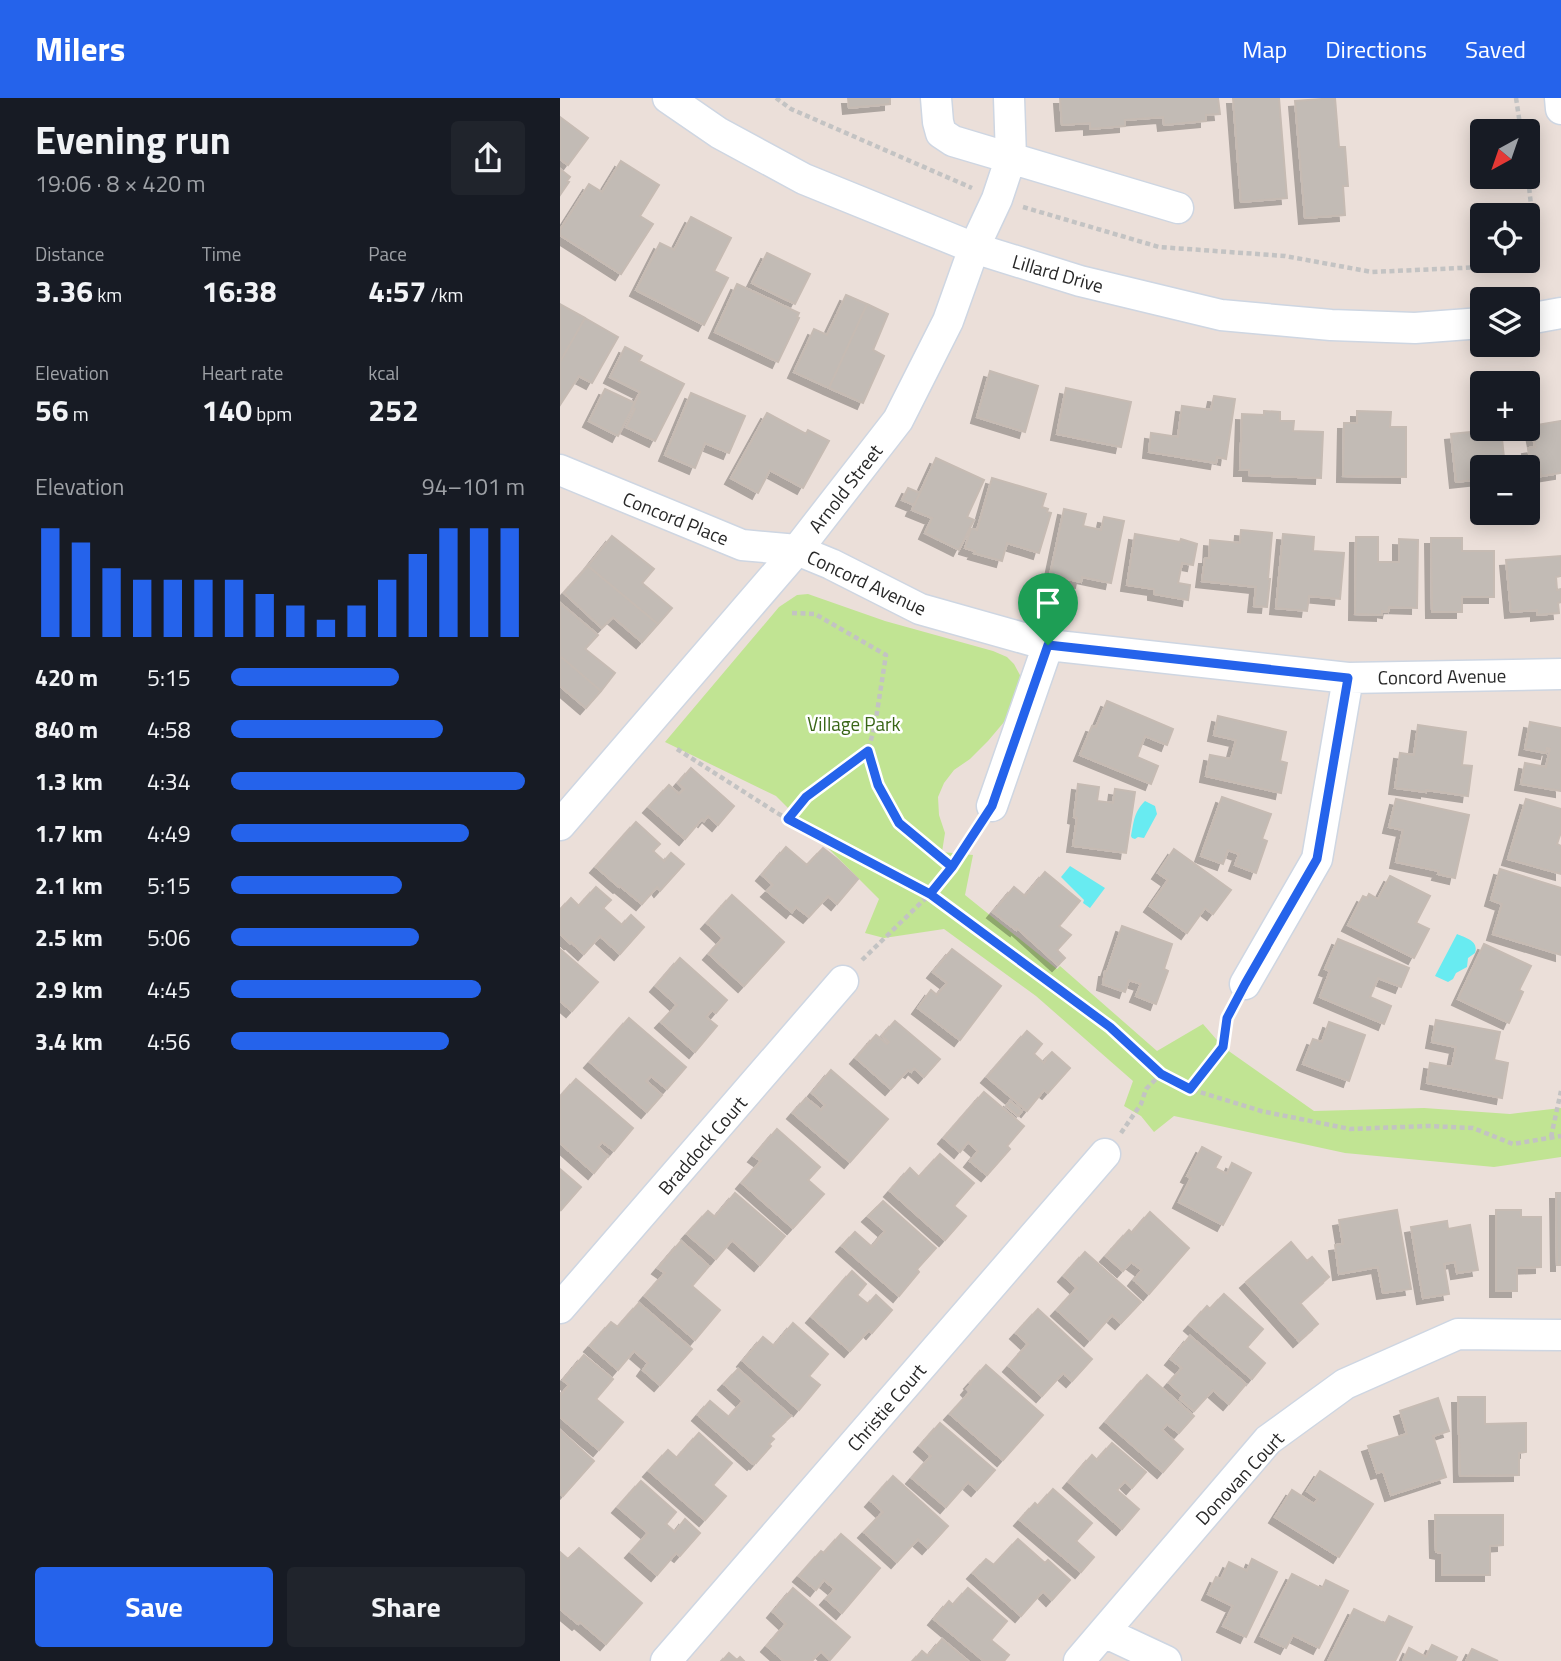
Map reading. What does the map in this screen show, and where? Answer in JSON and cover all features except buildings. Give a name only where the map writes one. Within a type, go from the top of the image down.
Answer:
[{"type":"street","name":"Lillard Drive","points":[[668,98],[719,133],[804,179],[974,248],[1080,281],[1221,315],[1331,325],[1415,328],[1470,324]]},
{"type":"street","points":[[936,98],[942,133],[953,141],[1178,208]]},
{"type":"street","points":[[1009,98],[1011,157]]},
{"type":"street","points":[[1560,98],[1561,109]]},
{"type":"street","name":"Arnold Street","points":[[560,825],[797,550],[898,420],[948,321],[1011,157]]},
{"type":"street","points":[[1540,316],[1561,313]]},
{"type":"street","name":"Concord Place","points":[[560,470],[742,545],[797,550]]},
{"type":"street","name":"Concord Avenue","points":[[797,550],[920,609],[1048,645],[1348,678],[1561,674]]},
{"type":"street","points":[[992,806],[1048,645]]},
{"type":"street","points":[[1245,984],[1317,859],[1348,678]]},
{"type":"street","name":"Braddock Court","points":[[560,1308],[843,981]]},
{"type":"street","name":"Christie Court","points":[[666,1661],[1105,1154]]},
{"type":"street","name":"Donovan Court","points":[[1079,1661],[1268,1440],[1345,1384],[1458,1334],[1561,1335]]},
{"type":"street","points":[[1104,1632],[1166,1661]]},
{"type":"path","points":[[776,98],[791,109],[997,199],[1159,247],[1286,256],[1372,272],[1527,265],[1536,252],[1529,189]]},
{"type":"path","points":[[1516,98],[1519,119]]},
{"type":"path","points":[[792,613],[814,614],[886,655],[868,751],[878,785],[899,823],[952,867]]},
{"type":"path","points":[[677,749],[788,819],[930,894],[1110,1027],[1161,1074],[1190,1089],[1261,1111],[1350,1129],[1428,1126],[1473,1128],[1513,1144],[1561,1136]]},
{"type":"path","points":[[788,819],[806,797],[868,751]]},
{"type":"path","points":[[843,981],[884,937],[930,894],[952,867],[992,806]]},
{"type":"path","points":[[1190,1089],[1223,1047],[1227,1018],[1245,984]]},
{"type":"path","points":[[1105,1154],[1141,1104],[1146,1090],[1161,1074]]},
{"type":"path","points":[[1551,1137],[1561,1091]]},
{"type":"green space","name":"Village Park","points":[[808,594],[885,621],[993,651],[1007,657],[1014,664],[1021,677],[1015,709],[970,759],[954,770],[938,797],[939,815],[945,833],[942,852],[973,855],[965,895],[1057,969],[1060,966],[1157,1051],[1203,1024],[1223,1047],[1314,1111],[1424,1108],[1510,1114],[1561,1108],[1561,1157],[1494,1167],[1345,1153],[1174,1116],[1154,1132],[1141,1116],[1124,1106],[1133,1081],[1036,996],[944,929],[884,938],[865,933],[879,899],[776,796],[665,742],[779,607],[797,595]]},
{"type":"water","points":[[1145,801],[1155,806],[1157,814],[1144,838],[1135,839],[1131,836],[1134,821]]},
{"type":"water","points":[[1070,866],[1105,888],[1090,908],[1061,877]]},
{"type":"water","points":[[1457,934],[1468,939],[1476,949],[1468,958],[1467,967],[1456,973],[1448,982],[1435,976]]},
{"type":"route","points":[[1048,645],[992,806],[952,867],[930,894],[788,819],[806,797],[868,751],[878,785],[899,823],[952,867],[930,894],[1110,1027],[1161,1074],[1190,1089],[1223,1047],[1227,1018],[1317,859],[1348,678],[1048,645]]}]
